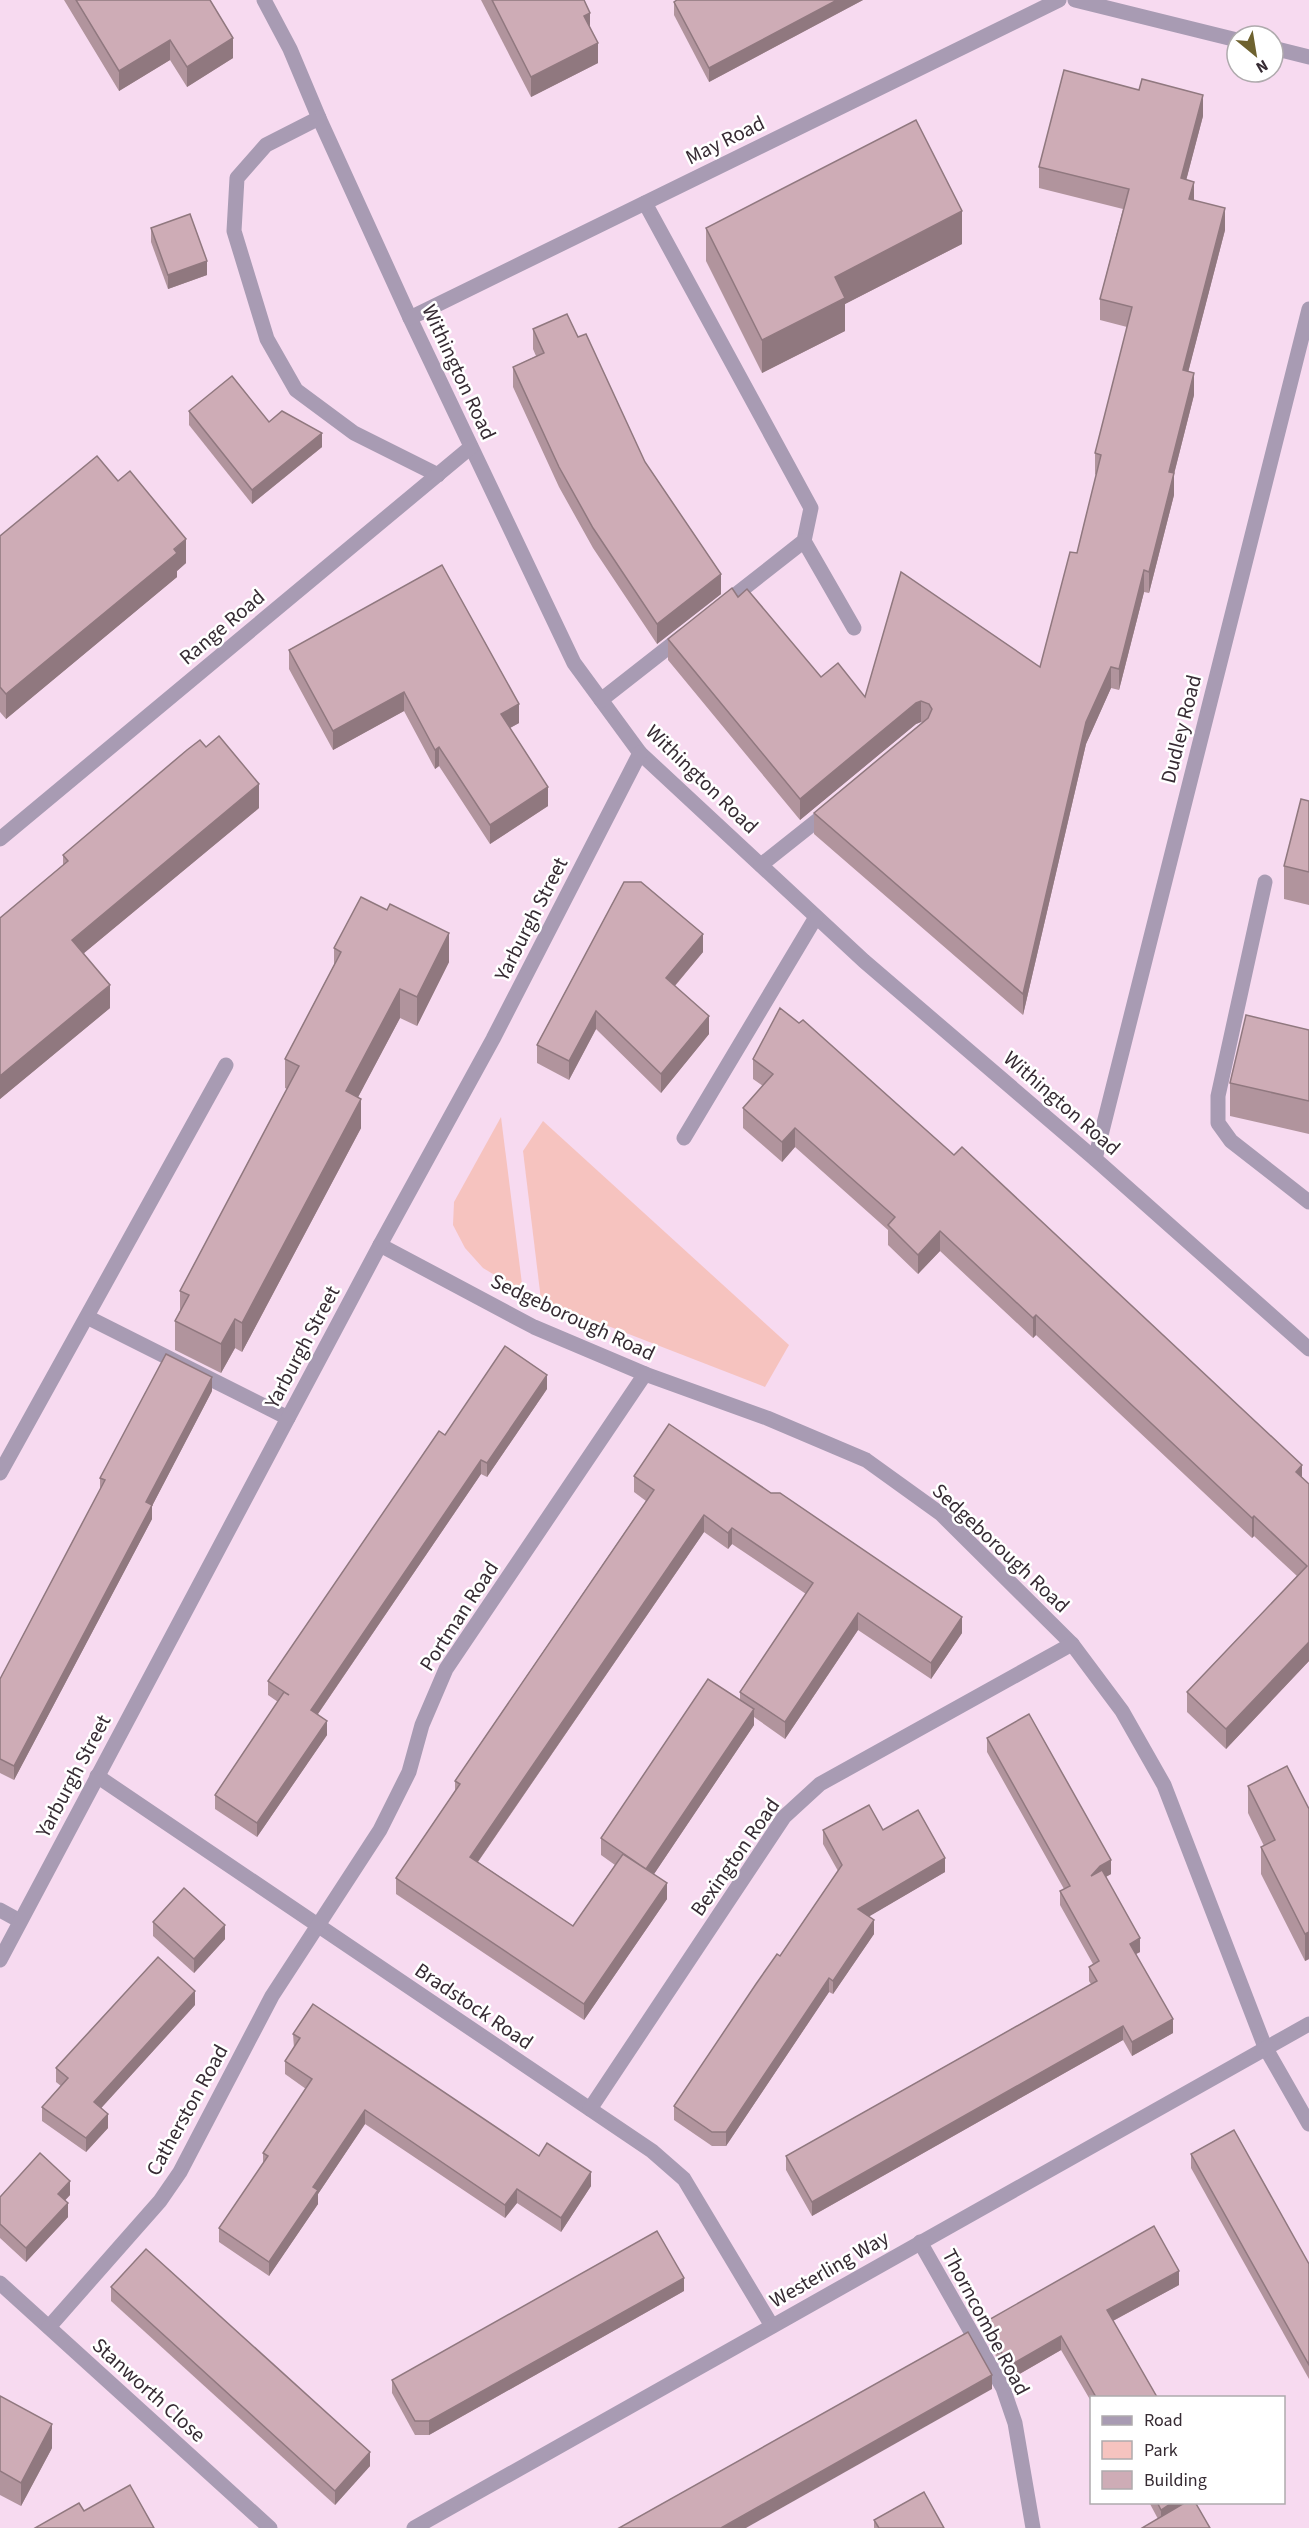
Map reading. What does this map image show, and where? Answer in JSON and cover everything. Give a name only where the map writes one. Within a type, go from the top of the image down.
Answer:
[{"type":"street","name":"Withington Road","points":[[264,0],[290,49],[410,318],[574,663],[640,753],[872,968],[1095,1159],[1309,1348]]},
{"type":"street","name":"May Road","points":[[410,318],[1059,0]]},
{"type":"street","points":[[1075,0],[1225,37]]},
{"type":"street","points":[[1285,51],[1309,57]]},
{"type":"street","points":[[319,118],[266,145],[237,178],[234,231],[267,339],[296,390],[354,433],[438,475]]},
{"type":"street","points":[[601,700],[804,541],[811,508],[645,203]]},
{"type":"street","name":"Dudley Road","points":[[1095,1159],[1309,309]]},
{"type":"street","name":"Range Road","points":[[0,839],[471,447]]},
{"type":"street","points":[[804,541],[854,628]]},
{"type":"street","name":"Yarburgh Street","points":[[0,1960],[380,1245],[493,1039],[640,753]]},
{"type":"street","points":[[761,865],[844,798]]},
{"type":"street","points":[[1265,882],[1218,1096],[1218,1123],[1231,1141],[1309,1202]]},
{"type":"street","points":[[684,1137],[816,917]]},
{"type":"street","points":[[0,1473],[226,1065]]},
{"type":"street","name":"Sedgeborough Road","points":[[380,1245],[534,1327],[645,1374],[767,1418],[866,1460],[941,1514],[1072,1644],[1122,1711],[1164,1785],[1265,2047],[1309,2124]]},
{"type":"street","points":[[87,1317],[288,1418]]},
{"type":"street","name":"Portman Road","points":[[316,1925],[380,1830],[409,1772],[422,1725],[446,1669],[645,1374]]},
{"type":"street","name":"Bexington Road","points":[[590,2109],[784,1817],[820,1784],[1072,1644]]},
{"type":"street","name":"Bradstock Road","points":[[97,1776],[652,2151],[684,2179],[772,2326]]},
{"type":"street","points":[[0,1910],[20,1921]]},
{"type":"street","name":"Catherston Road","points":[[49,2327],[160,2201],[180,2172],[272,1996],[316,1925]]},
{"type":"street","name":"Westerling Way","points":[[414,2528],[1309,2024]]},
{"type":"street","name":"Thorncombe Road","points":[[920,2242],[1003,2388],[1015,2423],[1033,2528]]},
{"type":"street","name":"Stanworth Close","points":[[0,2283],[270,2528]]},
{"type":"green space","points":[[501,1117],[523,1292],[483,1268],[465,1248],[453,1225],[454,1202]]},
{"type":"green space","points":[[543,1121],[789,1345],[765,1387],[541,1300],[523,1151]]},
{"type":"building","points":[[76,0],[210,0],[233,38],[187,67],[170,40],[119,71]]},
{"type":"building","points":[[492,0],[584,0],[590,13],[584,16],[598,43],[531,77]]},
{"type":"building","points":[[677,0],[837,0],[709,68],[674,2]]},
{"type":"building","points":[[1064,70],[1139,90],[1142,79],[1203,95],[1181,178],[1194,182],[1189,199],[1225,208],[1183,370],[1194,373],[1169,472],[1174,473],[1149,572],[1144,570],[1119,669],[1111,667],[1086,722],[1023,994],[814,813],[928,718],[932,709],[929,704],[921,701],[916,703],[800,799],[668,639],[732,588],[738,597],[747,589],[821,677],[838,663],[865,697],[901,572],[1040,667],[1070,552],[1077,553],[1101,455],[1095,453],[1132,307],[1100,299],[1129,189],[1039,167]]},
{"type":"building","points":[[916,120],[962,211],[835,277],[845,298],[762,340],[706,228]]},
{"type":"building","points":[[190,214],[207,261],[168,275],[151,228]]},
{"type":"building","points":[[567,314],[578,337],[586,334],[645,462],[721,574],[657,624],[593,528],[559,467],[513,367],[544,353],[533,329]]},
{"type":"building","points":[[232,376],[269,422],[282,411],[322,433],[252,490],[189,411]]},
{"type":"building","points":[[97,456],[118,481],[130,471],[186,539],[174,549],[177,553],[6,694],[0,687],[0,536]]},
{"type":"building","points":[[442,565],[519,704],[501,714],[548,787],[490,825],[439,747],[435,750],[404,692],[333,731],[289,650]]},
{"type":"building","points":[[219,736],[259,784],[72,940],[110,985],[0,1076],[0,918],[68,861],[63,855],[187,750],[200,740],[206,747]]},
{"type":"building","points":[[1301,799],[1309,801],[1309,872],[1284,866]]},
{"type":"building","points":[[624,882],[641,882],[703,934],[666,978],[709,1016],[661,1074],[596,1011],[569,1061],[537,1045]]},
{"type":"building","points":[[361,897],[387,910],[390,904],[449,933],[417,997],[400,989],[346,1091],[361,1099],[242,1323],[235,1319],[221,1344],[175,1321],[189,1295],[180,1291],[299,1066],[285,1059],[341,952],[334,948]]},
{"type":"building","points":[[780,1008],[799,1023],[803,1020],[954,1155],[962,1147],[1302,1465],[1296,1472],[1309,1484],[1309,1642],[1226,1729],[1187,1692],[1307,1566],[1254,1516],[1252,1518],[1036,1315],[1033,1318],[940,1231],[918,1255],[888,1225],[895,1217],[795,1128],[782,1142],[743,1108],[773,1074],[753,1059]]},
{"type":"building","points":[[1246,1015],[1309,1030],[1309,1101],[1230,1083]]},
{"type":"building","points":[[505,1346],[547,1375],[487,1463],[481,1460],[311,1710],[327,1721],[257,1823],[215,1795],[284,1692],[289,1695],[268,1681],[439,1431],[445,1435]]},
{"type":"building","points":[[166,1354],[212,1377],[146,1502],[152,1505],[14,1766],[0,1759],[0,1679],[105,1480],[100,1478]]},
{"type":"building","points":[[669,1424],[771,1493],[780,1493],[962,1617],[931,1663],[858,1613],[785,1722],[740,1692],[813,1583],[732,1528],[728,1533],[704,1515],[470,1857],[573,1926],[623,1854],[667,1883],[584,2004],[396,1878],[460,1784],[455,1781],[654,1490],[634,1476]]},
{"type":"building","points":[[708,1679],[754,1709],[646,1869],[601,1838]]},
{"type":"building","points":[[1029,1714],[1111,1860],[1100,1866],[1091,1876],[1102,1870],[1140,1938],[1130,1944],[1173,2019],[1132,2042],[1123,2026],[812,2202],[786,2156],[1097,1981],[1089,1967],[1099,1961],[1060,1891],[1070,1886],[987,1738]]},
{"type":"building","points":[[1287,1766],[1309,1809],[1309,1932],[1305,1934],[1261,1847],[1275,1840],[1248,1786]]},
{"type":"building","points":[[869,1805],[883,1830],[918,1810],[945,1858],[858,1909],[874,1920],[833,1981],[829,1978],[726,2132],[712,2132],[674,2106],[756,1984],[777,1954],[780,1956],[842,1865],[823,1830]]},
{"type":"building","points":[[184,1888],[225,1925],[194,1959],[153,1922]]},
{"type":"building","points":[[158,1957],[195,1991],[94,2102],[108,2114],[86,2138],[42,2107],[68,2078],[56,2068]]},
{"type":"building","points":[[313,2004],[539,2156],[547,2143],[591,2172],[561,2218],[517,2189],[505,2205],[365,2110],[313,2187],[318,2190],[269,2262],[219,2228],[268,2156],[263,2153],[312,2079],[285,2061],[300,2038],[293,2034]]},
{"type":"building","points":[[1234,2130],[1309,2264],[1309,2365],[1191,2154]]},
{"type":"building","points":[[40,2153],[70,2181],[58,2194],[68,2203],[26,2248],[0,2224],[0,2197]]},
{"type":"building","points":[[1154,2226],[1179,2271],[1107,2310],[1156,2396],[1095,2396],[1061,2336],[1009,2366],[985,2322]]},
{"type":"building","points":[[657,2231],[684,2278],[429,2421],[415,2421],[392,2380]]},
{"type":"building","points":[[146,2249],[370,2452],[335,2491],[111,2287]]},
{"type":"building","points":[[968,2332],[992,2375],[721,2528],[619,2528]]},
{"type":"building","points":[[0,2396],[52,2424],[21,2483],[0,2471]]},
{"type":"building","points":[[130,2485],[154,2528],[35,2528],[79,2503],[84,2511]]},
{"type":"building","points":[[924,2492],[944,2528],[879,2528],[874,2520]]},
{"type":"building","points":[[1158,2504],[1170,2504],[1161,2510]]},
{"type":"building","points":[[1183,2504],[1196,2504],[1210,2528],[1142,2528]]}]
